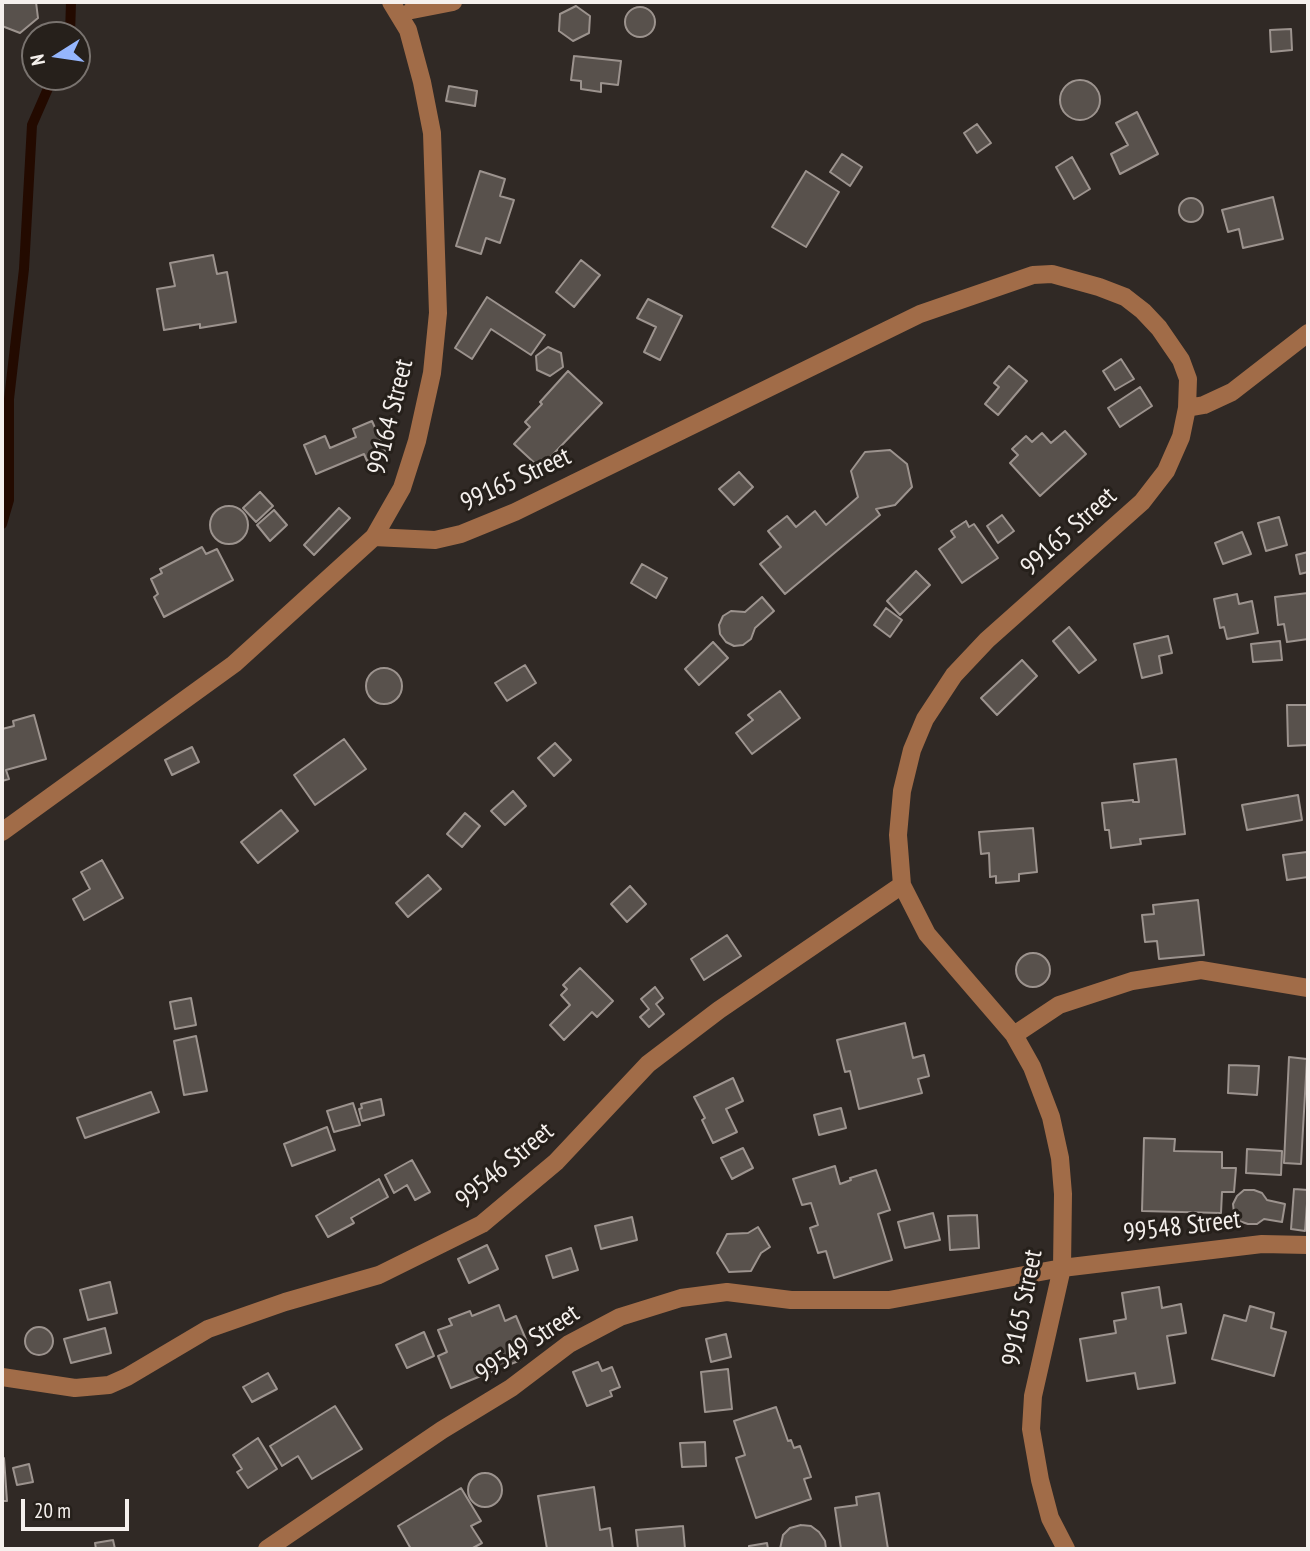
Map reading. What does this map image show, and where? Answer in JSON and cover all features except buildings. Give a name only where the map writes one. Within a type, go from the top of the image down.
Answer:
[{"type":"street","name":"99164 Street","points":[[2,832],[234,664],[374,537],[402,488],[417,441],[432,373],[438,313],[432,133],[408,30],[391,2]]},
{"type":"street","points":[[408,30],[412,6],[453,2]]},
{"type":"street","name":"99165 Street","points":[[374,537],[435,540],[461,534],[515,512],[920,314],[1033,275],[1052,274],[1099,286],[1125,297],[1159,328],[1181,360],[1188,379],[1187,408],[1181,437],[1166,471],[1142,502],[987,640],[954,676],[925,719],[912,750],[902,791],[898,835],[902,885],[927,934],[1014,1035],[1032,1067],[1051,1116],[1060,1158],[1063,1194],[1062,1268],[1033,1396],[1031,1429],[1050,1518],[1066,1549]]},
{"type":"street","points":[[1187,408],[1204,405],[1232,392],[1308,333]]},
{"type":"street","name":"99546 Street","points":[[2,1377],[75,1388],[109,1385],[208,1329],[285,1302],[379,1275],[482,1224],[556,1162],[648,1065],[719,1010],[902,885]]},
{"type":"street","points":[[1014,1035],[1059,1005],[1132,981],[1201,970],[1308,988]]},
{"type":"street","name":"99548 Street","points":[[1062,1268],[1262,1244],[1308,1245]]},
{"type":"street","name":"99549 Street","points":[[267,1549],[442,1430],[511,1388],[569,1344],[620,1317],[681,1298],[727,1292],[791,1300],[889,1300],[1062,1268]]},
{"type":"waterway","points":[[70,21],[71,2]]},
{"type":"waterway","points":[[2,524],[9,500],[9,399],[24,269],[32,125],[47,91]]}]
